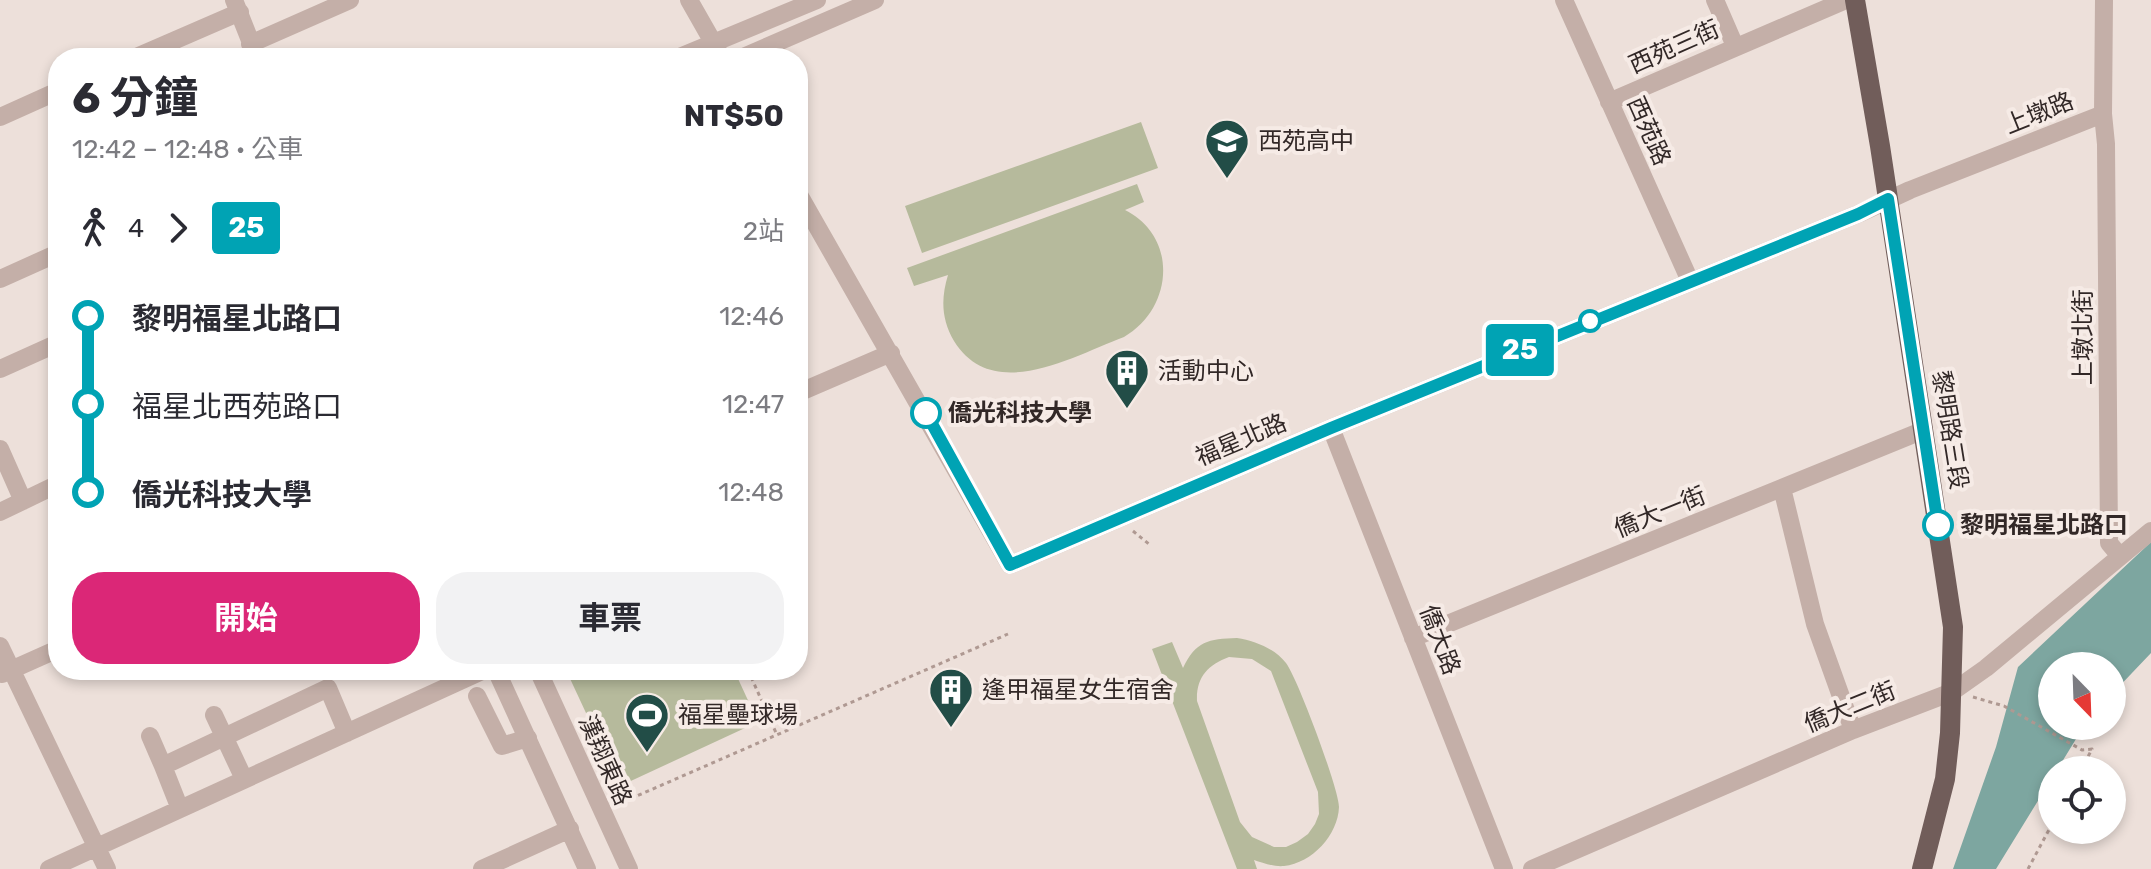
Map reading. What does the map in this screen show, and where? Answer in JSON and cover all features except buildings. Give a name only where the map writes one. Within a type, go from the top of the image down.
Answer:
[{"type":"main road","name":"黎明路三段","points":[[1855,0],[1953,627],[1952,692],[1945,779],[1922,869]]},
{"type":"street","points":[[260,48],[350,0]]},
{"type":"street","points":[[689,0],[717,48]]},
{"type":"street","points":[[722,48],[817,0]]},
{"type":"street","points":[[764,48],[875,0]]},
{"type":"street","name":"西苑路","points":[[1564,0],[1690,281]]},
{"type":"street","points":[[1715,0],[1735,46]]},
{"type":"street","name":"西苑三街","points":[[1609,102],[1846,0]]},
{"type":"street","name":"上墩路","points":[[1888,199],[2103,114],[2104,0]]},
{"type":"street","points":[[154,48],[237,6],[253,48]]},
{"type":"street","points":[[0,117],[48,95]]},
{"type":"street","name":"上墩北街","points":[[2103,114],[2106,144],[2109,543],[2119,555]]},
{"type":"street","name":"福星北路","points":[[808,210],[1010,565],[1331,428],[1888,199]]},
{"type":"street","points":[[0,279],[48,257]]},
{"type":"street","points":[[0,369],[48,347]]},
{"type":"street","points":[[808,389],[891,353]]},
{"type":"street","name":"僑大路","points":[[1331,428],[1504,869]]},
{"type":"street","name":"僑大一街","points":[[1413,638],[1924,430]]},
{"type":"street","points":[[0,449],[23,501]]},
{"type":"street","points":[[1782,488],[1815,624],[1853,730]]},
{"type":"street","points":[[0,512],[48,489]]},
{"type":"street","name":"僑大二街","points":[[1532,869],[1853,730],[1952,692],[1986,668],[2151,531]]},
{"type":"street","points":[[0,646],[6,672],[107,869]]},
{"type":"street","points":[[6,672],[48,653]]},
{"type":"street","points":[[49,869],[462,680]]},
{"type":"street","points":[[501,680],[587,869]]},
{"type":"street","name":"漢翔東路","points":[[543,680],[629,869]]},
{"type":"street","points":[[163,766],[328,688],[347,733]]},
{"type":"street","points":[[477,696],[502,746],[528,738]]},
{"type":"street","points":[[214,715],[244,779]]},
{"type":"street","points":[[150,736],[180,809]]},
{"type":"street","points":[[482,869],[570,829]]},
{"type":"path","points":[[602,812],[1008,634]]},
{"type":"path","points":[[752,680],[777,735]]},
{"type":"path","points":[[1973,697],[2004,706],[2082,750],[2092,749],[2088,756]]},
{"type":"path","points":[[2028,869],[2041,844]]},
{"type":"green space","points":[[1141,122],[1158,168],[922,253],[905,206]]},
{"type":"green space","points":[[1137,184],[1144,202],[1125,210],[1142,222],[1155,237],[1163,273],[1160,292],[1152,309],[1140,325],[1124,337],[1034,370],[990,370],[970,360],[950,333],[944,308],[948,275],[914,286],[907,268]]},
{"type":"green space","points":[[1227,638],[1257,643],[1276,653],[1286,663],[1308,710],[1332,779],[1339,807],[1334,828],[1322,846],[1294,864],[1276,866],[1254,860],[1257,869],[1237,869],[1152,649],[1172,642],[1183,668],[1198,647]],"holes":[[[1229,657],[1252,659],[1271,671],[1318,792],[1319,814],[1315,824],[1308,834],[1286,847],[1274,847],[1252,837],[1240,822],[1197,701],[1201,679],[1209,668]]]},
{"type":"green space","name":"福星壘球場","points":[[571,680],[739,680],[758,722],[620,786]]},
{"type":"water","points":[[2151,542],[2151,653],[2126,679],[2126,652],[2038,652],[2038,740],[2075,740],[2066,756],[2038,756],[2038,801],[1996,869],[1953,869],[1996,747],[2018,667]]},
{"type":"bus line","name":"25","points":[[926,413],[1010,565],[1331,428],[1858,214],[1888,199],[1938,525]]},
{"type":"place","name":"西苑高中","points":[[1227,180]]},
{"type":"place","name":"活動中心","points":[[1127,410]]},
{"type":"place","name":"僑光科技大學","points":[[926,413]]},
{"type":"place","name":"黎明福星北路口","points":[[1938,525]]},
{"type":"place","name":"逢甲福星女生宿舍","points":[[951,729]]},
{"type":"place","name":"福星壘球場","points":[[647,754]]}]
